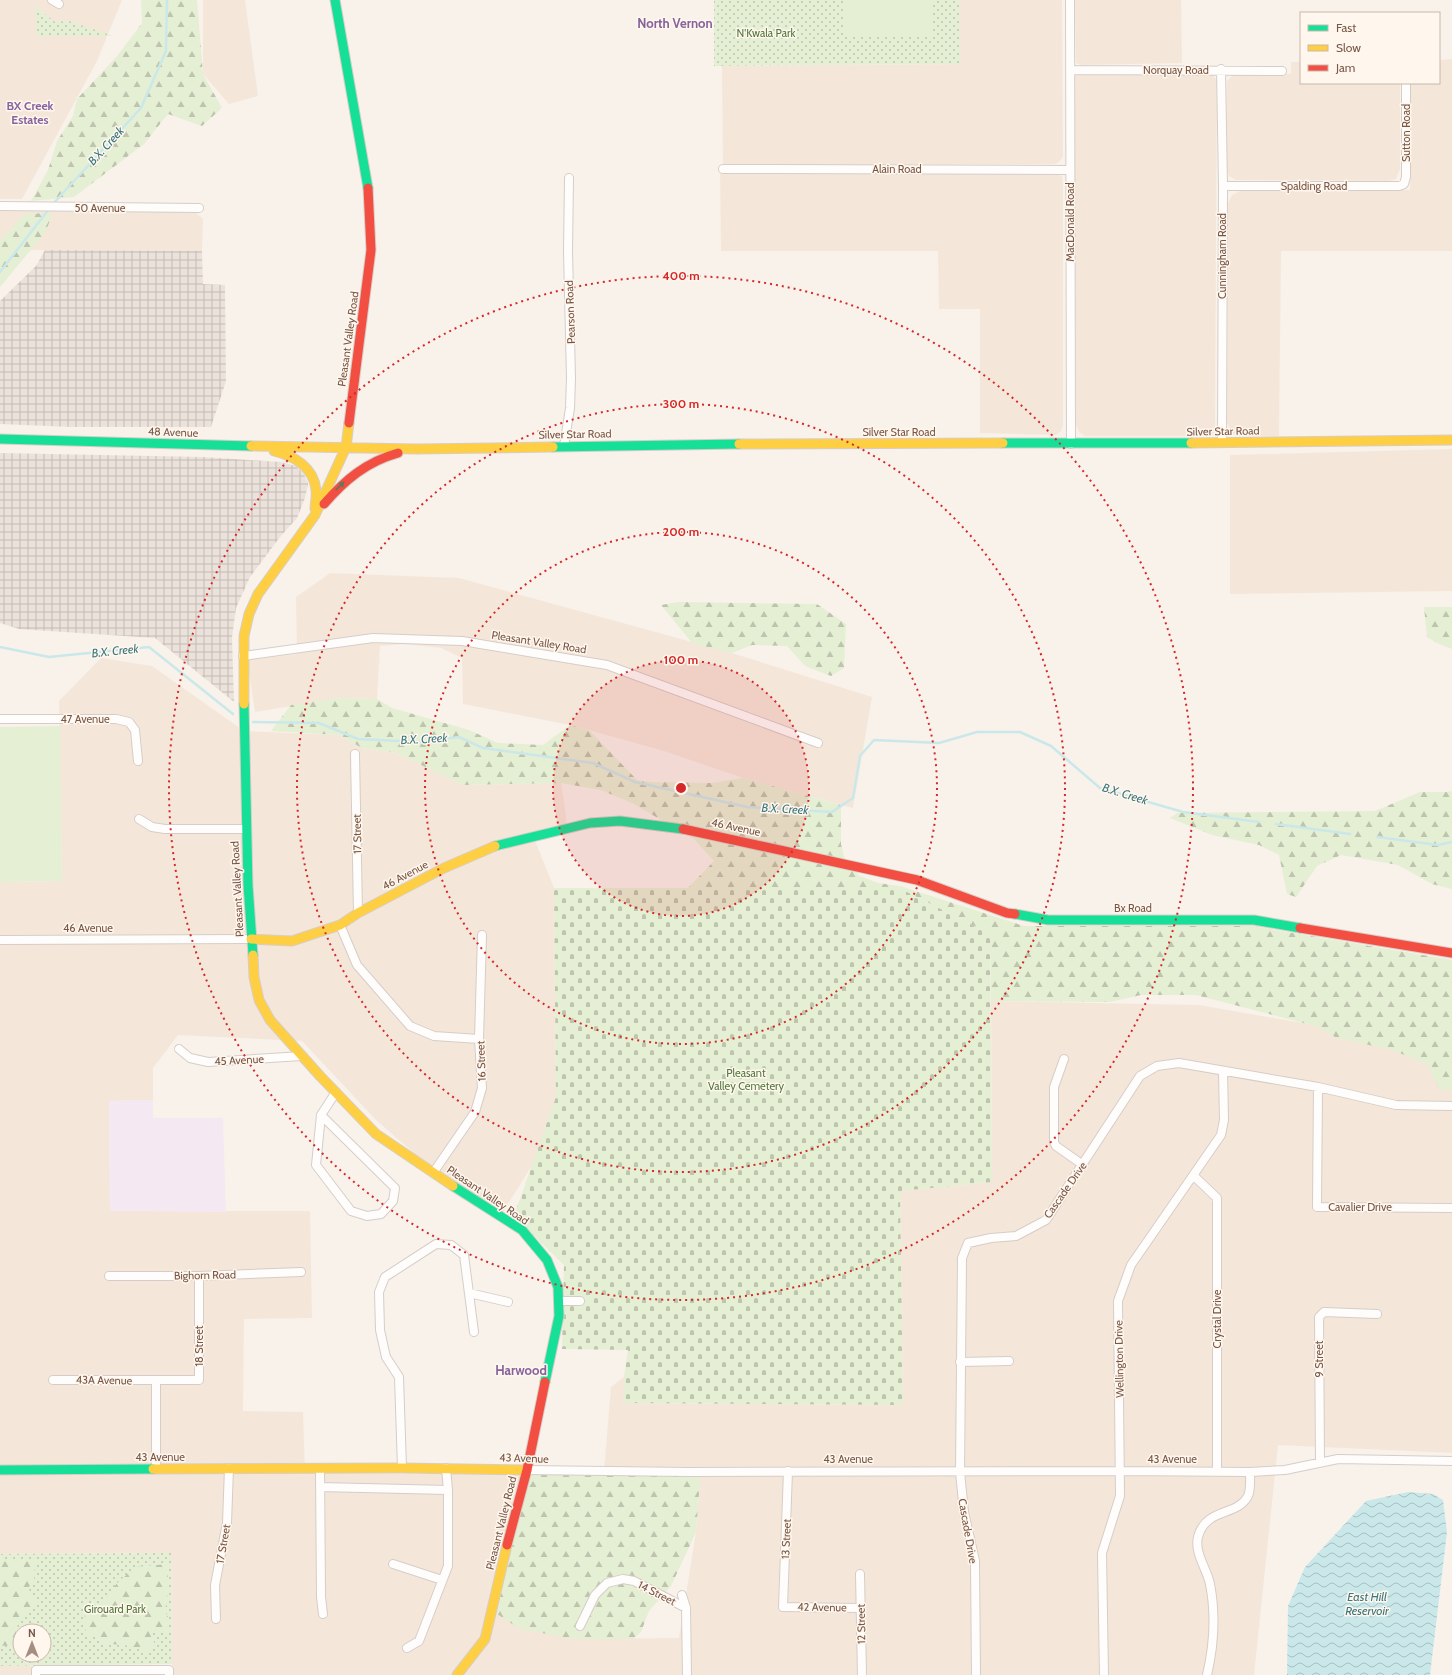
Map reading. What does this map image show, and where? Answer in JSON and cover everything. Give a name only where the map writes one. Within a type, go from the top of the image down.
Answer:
[{"type":"street","name":"Pleasant Valley Road","points":[[335,0],[368,181],[371,250],[346,448],[314,515],[258,594],[249,614],[244,636],[243,656],[246,829],[251,939],[254,977],[259,1000],[270,1020],[376,1134],[433,1173],[522,1230],[547,1260],[558,1287],[559,1316],[527,1470],[506,1547],[485,1638],[474,1656],[457,1675]]},
{"type":"street","name":"MacDonald Road","points":[[1070,0],[1071,444]]},
{"type":"street","name":"Norquay Road","points":[[1070,70],[1282,71]]},
{"type":"street","name":"Cunningham Road","points":[[1221,70],[1223,186],[1222,443]]},
{"type":"street","name":"Sutton Road","points":[[1404,184],[1406,177],[1406,84]]},
{"type":"street","name":"Alain Road","points":[[723,169],[1070,170]]},
{"type":"street","name":"Pearson Road","points":[[564,446],[570,408],[571,378],[568,252],[569,178]]},
{"type":"street","name":"Spalding Road","points":[[1223,186],[1399,186],[1404,184]]},
{"type":"street","name":"50 Avenue","points":[[0,206],[200,208]]},
{"type":"street","name":"48 Avenue","points":[[0,440],[346,448]]},
{"type":"street","name":"Silver Star Road","points":[[346,448],[417,449],[730,444],[1071,444],[1452,440]]},
{"type":"street","points":[[240,446],[284,453],[304,464],[312,475],[316,489],[314,515]]},
{"type":"street","points":[[314,515],[337,489],[357,470],[382,456],[417,449]]},
{"type":"street","name":"Pleasant Valley Road","points":[[243,656],[372,638],[462,641],[607,664],[818,743]]},
{"type":"street","name":"47 Avenue","points":[[0,719],[116,719],[129,722],[135,730],[138,761]]},
{"type":"street","name":"17 Street","points":[[355,754],[358,914]]},
{"type":"street","points":[[139,819],[152,827],[166,829],[246,829]]},
{"type":"street","name":"46 Avenue","points":[[0,940],[251,939],[292,941],[340,925],[444,868],[501,844],[590,823],[620,821],[671,826],[820,858]]},
{"type":"street","name":"Bx Road","points":[[820,858],[918,880],[1008,913],[1048,920],[1254,920],[1452,953]]},
{"type":"street","points":[[340,925],[357,965],[410,1026],[434,1036],[479,1039]]},
{"type":"street","name":"16 Street","points":[[433,1173],[475,1112],[482,1088],[479,1039],[482,935]]},
{"type":"street","name":"45 Avenue","points":[[178,1049],[190,1058],[208,1062],[302,1056]]},
{"type":"street","points":[[1064,1059],[1054,1087],[1054,1142],[1056,1146],[1083,1165]]},
{"type":"street","name":"Cascade Drive","points":[[976,1675],[975,1561],[964,1512],[960,1472],[962,1258],[968,1243],[991,1238],[1016,1236],[1046,1220],[1140,1076],[1157,1066],[1179,1063],[1318,1087],[1396,1105],[1452,1106]]},
{"type":"street","name":"Wellington Drive","points":[[1104,1675],[1102,1553],[1120,1496],[1118,1301],[1131,1265],[1221,1135],[1224,1120],[1223,1071]]},
{"type":"street","name":"Cavalier Drive","points":[[1318,1087],[1317,1207],[1452,1208]]},
{"type":"street","points":[[321,1115],[395,1188],[393,1201],[381,1214],[367,1216],[351,1211],[316,1165],[321,1115],[336,1092]]},
{"type":"street","name":"Crystal Drive","points":[[1194,1176],[1217,1198],[1216,1471]]},
{"type":"street","points":[[402,1468],[399,1377],[386,1357],[380,1330],[379,1292],[385,1277],[436,1244],[451,1245],[464,1254],[474,1332]]},
{"type":"street","name":"Bighorn Road","points":[[109,1276],[199,1276],[301,1272]]},
{"type":"street","name":"18 Street","points":[[156,1381],[199,1380],[199,1276]]},
{"type":"street","points":[[469,1293],[508,1302]]},
{"type":"street","points":[[559,1301],[580,1301]]},
{"type":"street","name":"9 Street","points":[[1320,1462],[1319,1317],[1324,1312],[1377,1314]]},
{"type":"street","points":[[960,1362],[1009,1361]]},
{"type":"street","name":"43A Avenue","points":[[53,1380],[156,1381]]},
{"type":"street","points":[[156,1381],[156,1469]]},
{"type":"street","name":"43 Avenue","points":[[0,1470],[446,1468],[546,1471],[1250,1472],[1285,1470],[1338,1459],[1452,1461]]},
{"type":"street","name":"17 Street","points":[[216,1619],[215,1585],[227,1523],[229,1468]]},
{"type":"street","points":[[320,1468],[320,1596],[323,1614]]},
{"type":"street","points":[[407,1648],[420,1641],[448,1566],[448,1490],[446,1468]]},
{"type":"street","name":"13 Street","points":[[783,1607],[788,1471]]},
{"type":"street","points":[[1207,1675],[1213,1652],[1214,1624],[1210,1583],[1199,1553],[1198,1538],[1202,1527],[1212,1517],[1241,1505],[1249,1495],[1250,1472]]},
{"type":"street","points":[[320,1487],[448,1490]]},
{"type":"street","points":[[393,1564],[442,1580]]},
{"type":"street","name":"12 Street","points":[[860,1574],[862,1608],[862,1675]]},
{"type":"street","name":"14 Street","points":[[580,1626],[595,1595],[607,1583],[622,1579],[634,1581],[686,1608]]},
{"type":"street","name":"14 Street","points":[[682,1595],[686,1608],[687,1675]]},
{"type":"street","name":"42 Avenue","points":[[783,1607],[862,1608]]},
{"type":"street","points":[[36,1672],[169,1673]]},
{"type":"shaded area","points":[[0,0],[122,0],[97,61],[22,199],[0,199]]},
{"type":"shaded area","points":[[203,0],[245,0],[258,96],[229,104],[203,74]]},
{"type":"shaded area","points":[[959,0],[1062,0],[1063,157],[1059,162],[1054,164],[723,165],[722,66],[959,64]]},
{"type":"shaded area","points":[[1075,0],[1181,0],[1182,63],[1081,65],[1076,63]]},
{"type":"shaded area","points":[[1452,59],[1452,251],[1281,251],[1279,436],[1237,436],[1231,432],[1227,422],[1228,203],[1232,195],[1240,191],[1410,190],[1411,84],[1440,84],[1440,60]]},
{"type":"shaded area","points":[[1291,62],[1300,62],[1300,84],[1400,84],[1400,169],[1396,179],[1389,181],[1236,180],[1229,176],[1226,166],[1227,81],[1233,75],[1241,73],[1291,74]]},
{"type":"shaded area","points":[[1080,72],[1212,74],[1217,81],[1214,434],[1208,436],[1085,436],[1079,432],[1076,425],[1074,78],[1076,74]]},
{"type":"shaded area","points":[[720,173],[1057,174],[1062,176],[1063,425],[1061,431],[1056,435],[980,433],[980,309],[939,309],[938,251],[721,251]]},
{"type":"shaded area","points":[[0,211],[196,213],[203,219],[202,251],[0,250]]},
{"type":"shaded area","points":[[45,250],[202,251],[203,284],[225,285],[226,381],[211,427],[71,427],[0,424],[0,301],[36,266]]},
{"type":"shaded area","points":[[1452,449],[1452,591],[1230,594],[1230,455]]},
{"type":"shaded area","points":[[0,453],[203,457],[281,462],[296,466],[304,474],[308,484],[305,498],[297,518],[280,537],[250,577],[236,608],[232,638],[234,702],[155,638],[19,629],[0,623]]},
{"type":"shaded area","points":[[330,573],[459,578],[732,653],[872,697],[853,808],[743,778],[661,750],[570,725],[463,704],[462,658],[441,648],[405,644],[380,646],[377,699],[341,698],[255,712],[247,660],[297,654],[296,597]]},
{"type":"shaded area","points":[[101,658],[152,666],[244,731],[339,735],[362,748],[396,753],[463,785],[561,783],[567,823],[532,833],[554,888],[556,1097],[533,1164],[501,1215],[439,1175],[376,1120],[302,1041],[178,1035],[153,1068],[153,1100],[109,1101],[110,1211],[310,1211],[312,1318],[244,1319],[243,1411],[303,1412],[305,1473],[522,1474],[575,1639],[679,1638],[696,1532],[701,1469],[604,1471],[611,1387],[624,1377],[624,1403],[903,1405],[900,1191],[992,1182],[991,1001],[1199,1005],[1452,1049],[1452,1453],[1278,1445],[1254,1675],[0,1675],[0,1666],[32,1666],[32,1674],[163,1674],[172,1671],[171,1553],[0,1554],[0,882],[62,881],[59,701]]},
{"type":"shaded area","points":[[153,1100],[153,1118],[223,1118],[226,1212],[110,1211],[109,1101]]},
{"type":"green space","points":[[141,0],[197,0],[203,74],[222,108],[202,126],[168,114],[144,144],[74,197],[31,201],[48,170],[57,141],[73,116],[77,99],[118,55],[142,23]]},
{"type":"green space","name":"N'Kwala Park","points":[[714,0],[959,0],[960,64],[714,66]]},
{"type":"green space","points":[[845,0],[933,0],[933,37],[845,37]]},
{"type":"green space","points":[[35,6],[55,22],[69,21],[113,36],[37,36]]},
{"type":"green space","points":[[53,213],[45,233],[0,287],[0,240],[25,214]]},
{"type":"green space","points":[[678,602],[817,604],[846,624],[844,668],[831,676],[805,666],[787,646],[752,645],[732,653],[692,643],[661,605]]},
{"type":"green space","points":[[1424,607],[1452,607],[1452,649],[1427,637]]},
{"type":"green space","points":[[341,698],[377,699],[392,708],[469,730],[498,743],[543,745],[570,725],[590,731],[637,780],[652,782],[712,783],[743,778],[841,805],[841,844],[846,864],[860,876],[878,883],[900,886],[1024,926],[1253,926],[1452,960],[1452,1090],[1440,1090],[1427,1064],[1392,1050],[1337,1038],[1315,1026],[1196,995],[1141,995],[1110,1002],[991,1001],[990,934],[899,888],[688,888],[714,861],[694,839],[632,803],[601,790],[561,783],[463,785],[396,753],[362,748],[339,735],[271,731],[291,705]]},
{"type":"green space","points":[[60,726],[62,881],[0,882],[0,727]]},
{"type":"green space","points":[[1452,791],[1452,889],[1432,884],[1398,865],[1341,855],[1317,866],[1296,897],[1287,894],[1279,855],[1259,845],[1212,835],[1170,818],[1177,813],[1375,811],[1420,792]]},
{"type":"green space","name":"Pleasant Valley Cemetery","points":[[554,888],[899,888],[990,934],[992,1182],[900,1191],[903,1405],[624,1403],[624,1377],[628,1350],[562,1349],[564,1265],[514,1216],[556,1097]]},
{"type":"green space","points":[[701,1469],[696,1532],[671,1586],[649,1611],[641,1632],[633,1639],[575,1639],[520,1629],[494,1612],[522,1474]]},
{"type":"green space","name":"Girouard Park","points":[[171,1553],[172,1664],[0,1666],[0,1554]]},
{"type":"green space","points":[[0,1561],[35,1561],[34,1581],[28,1588],[37,1603],[19,1619],[18,1623],[12,1623],[12,1645],[0,1646]]},
{"type":"green space","points":[[168,1564],[167,1604],[164,1609],[169,1619],[167,1633],[149,1632],[156,1646],[145,1653],[133,1646],[101,1643],[99,1636],[86,1636],[84,1606],[102,1603],[118,1582],[136,1567]]},
{"type":"water","name":"East Hill Reservoir","points":[[1408,1492],[1433,1494],[1443,1500],[1447,1532],[1430,1675],[1287,1675],[1288,1606],[1305,1567],[1366,1501]]},
{"type":"waterway","name":"B.X. Creek","points":[[52,205],[141,108],[166,51],[167,0]]},
{"type":"waterway","name":"B.X. Creek","points":[[0,272],[49,209]]},
{"type":"waterway","name":"B.X. Creek","points":[[0,647],[49,657],[149,647],[233,714]]},
{"type":"waterway","name":"B.X. Creek","points":[[253,722],[319,723],[358,739],[420,742],[459,737],[483,748],[593,763],[635,782],[747,807],[832,812],[853,798],[860,756],[874,740],[939,743],[977,732],[1020,732],[1051,746],[1100,788],[1183,812],[1259,822]]},
{"type":"waterway","name":"B.X. Creek","points":[[1276,824],[1350,834]]},
{"type":"waterway","name":"B.X. Creek","points":[[1377,837],[1438,845],[1452,842]]},
{"type":"traffic: fast","points":[[335,0],[368,188]]},
{"type":"traffic: fast","points":[[0,439],[251,446]]},
{"type":"traffic: fast","points":[[1003,443],[1191,443]]},
{"type":"traffic: fast","points":[[553,447],[739,444]]},
{"type":"traffic: fast","points":[[244,704],[248,885],[253,955]]},
{"type":"traffic: fast","points":[[495,846],[590,823],[620,821],[683,829]]},
{"type":"traffic: fast","points":[[1015,914],[1048,920],[1254,920],[1300,928]]},
{"type":"traffic: fast","points":[[453,1186],[522,1230],[547,1260],[558,1287],[559,1316],[545,1382]]},
{"type":"traffic: fast","points":[[0,1470],[153,1469]]},
{"type":"traffic: slow","points":[[244,704],[244,636],[249,614],[258,594],[315,515],[346,447],[349,423]]},
{"type":"traffic: slow","points":[[1191,443],[1452,440]]},
{"type":"traffic: slow","points":[[739,444],[1003,443]]},
{"type":"traffic: slow","points":[[251,446],[417,449],[553,447]]},
{"type":"traffic: slow","points":[[274,451],[296,460],[312,475],[316,490],[315,509]]},
{"type":"traffic: slow","points":[[251,939],[292,941],[340,925],[358,913],[444,868],[495,846]]},
{"type":"traffic: slow","points":[[253,955],[254,977],[259,1000],[270,1020],[320,1076],[376,1134],[453,1186]]},
{"type":"traffic: slow","points":[[153,1469],[402,1468],[527,1470]]},
{"type":"traffic: slow","points":[[457,1675],[485,1639],[507,1545]]},
{"type":"traffic: jam","points":[[349,423],[371,250],[368,188]]},
{"type":"traffic: jam","points":[[324,504],[340,487],[357,473],[376,461],[398,453]]},
{"type":"traffic: jam","points":[[683,829],[917,880],[1007,913],[1015,914]]},
{"type":"traffic: jam","points":[[1300,928],[1452,953]]},
{"type":"traffic: jam","points":[[507,1545],[527,1470],[545,1382]]},
{"type":"district","name":"North Vernon","points":[[675,23]]},
{"type":"district","name":"BX Creek Estates","points":[[30,113]]},
{"type":"district","name":"Harwood","points":[[521,1370]]}]
